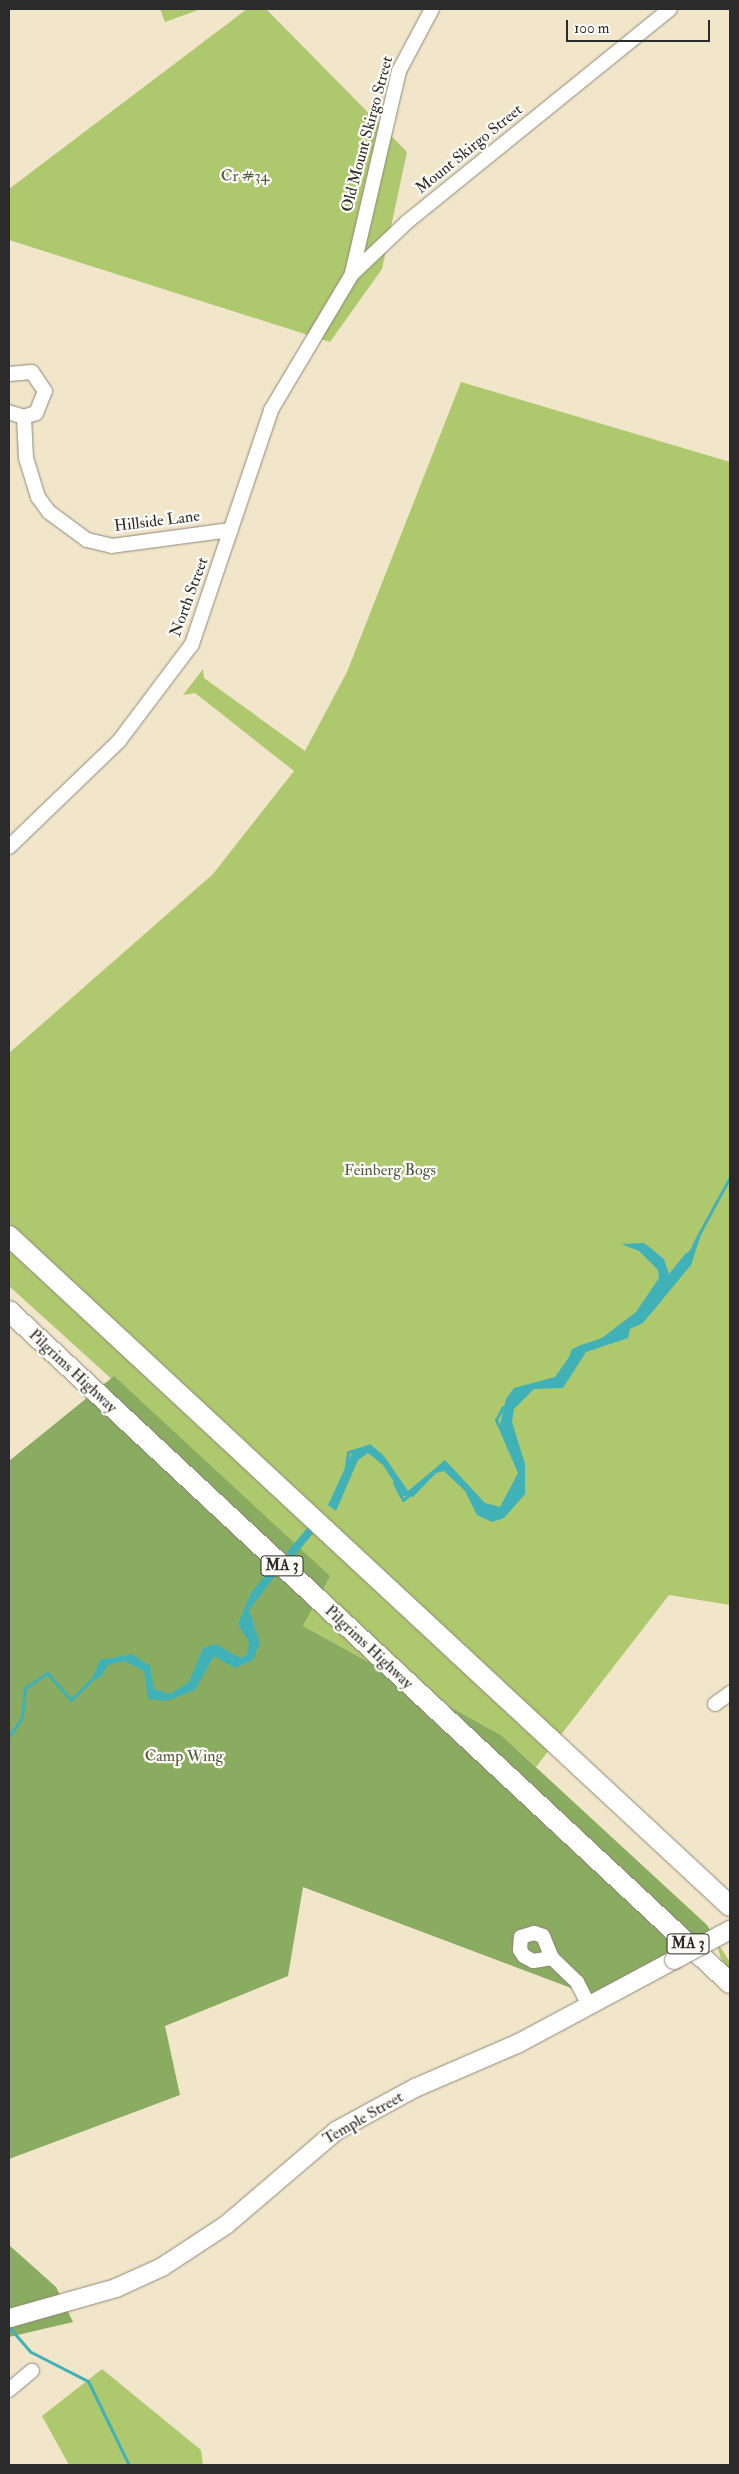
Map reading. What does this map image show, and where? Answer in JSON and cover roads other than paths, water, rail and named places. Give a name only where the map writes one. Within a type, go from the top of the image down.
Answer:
[{"type":"highway","points":[[9,1236],[730,1906]]},
{"type":"highway","name":"Pilgrims Highway","points":[[9,1312],[730,1983]]},
{"type":"main road","name":"Temple Street","points":[[10,2319],[116,2288],[162,2267],[232,2220],[336,2131],[415,2088],[519,2043],[588,2004],[730,1930]]},
{"type":"street","name":"Old Mount Skirgo Street","points":[[352,274],[399,71],[432,9]]},
{"type":"street","name":"Mount Skirgo Street","points":[[311,336],[352,274],[414,216],[670,9]]},
{"type":"street","name":"North Street","points":[[9,848],[118,741],[183,658],[208,608],[231,530],[271,410],[311,336]]},
{"type":"street","points":[[9,374],[32,372],[45,391],[40,408],[24,417],[9,412]]},
{"type":"street","name":"Hillside Lane","points":[[24,417],[26,458],[38,498],[49,512],[87,540],[112,546],[231,530]]},
{"type":"street","points":[[716,1704],[730,1692]]},
{"type":"street","points":[[552,1958],[577,1982],[588,2004]]},
{"type":"street","points":[[9,2390],[32,2371]]},
{"type":"water","points":[[701,1235],[691,1265],[643,1323],[630,1329],[628,1338],[586,1352],[563,1388],[534,1389],[514,1409],[512,1422],[525,1464],[525,1494],[504,1518],[492,1522],[477,1515],[465,1491],[444,1471],[436,1473],[413,1497],[403,1496],[383,1465],[368,1453],[358,1460],[336,1511],[328,1505],[353,1451],[370,1444],[384,1456],[408,1491],[445,1460],[485,1503],[500,1507],[518,1473],[499,1429],[506,1399],[514,1388],[555,1377],[565,1368],[572,1349],[602,1338],[636,1312],[659,1278],[658,1270],[639,1251],[621,1244],[644,1243],[664,1259],[670,1277]]},
{"type":"water","points":[[308,1527],[314,1532],[293,1557],[287,1552]]},
{"type":"water","points":[[270,1569],[275,1576],[249,1610],[260,1643],[253,1660],[235,1668],[214,1656],[195,1690],[167,1701],[148,1699],[144,1671],[124,1661],[108,1665],[101,1677],[91,1681],[100,1660],[132,1654],[150,1666],[154,1689],[170,1694],[189,1682],[203,1648],[216,1644],[240,1658],[247,1655],[249,1642],[238,1624],[251,1593]]},
{"type":"waterway","points":[[693,1245],[730,1177]]},
{"type":"waterway","points":[[666,1279],[687,1253]]},
{"type":"waterway","points":[[578,1347],[602,1339]]},
{"type":"waterway","points":[[556,1377],[572,1354]]},
{"type":"waterway","points":[[500,1428],[496,1420],[503,1407]]},
{"type":"waterway","points":[[507,1445],[515,1460]]},
{"type":"waterway","points":[[345,1472],[348,1452],[362,1448]]},
{"type":"waterway","points":[[394,1483],[403,1500],[408,1496]]},
{"type":"waterway","points":[[9,1736],[22,1718],[25,1688],[47,1673],[71,1700],[93,1678]]},
{"type":"waterway","points":[[9,2327],[31,2352],[88,2381],[129,2465]]},
{"type":"park label","name":"Cr #34","points":[[245,176]]},
{"type":"park label","name":"Feinberg Bogs","points":[[390,1170]]},
{"type":"park label","name":"Camp Wing","points":[[184,1756]]}]
